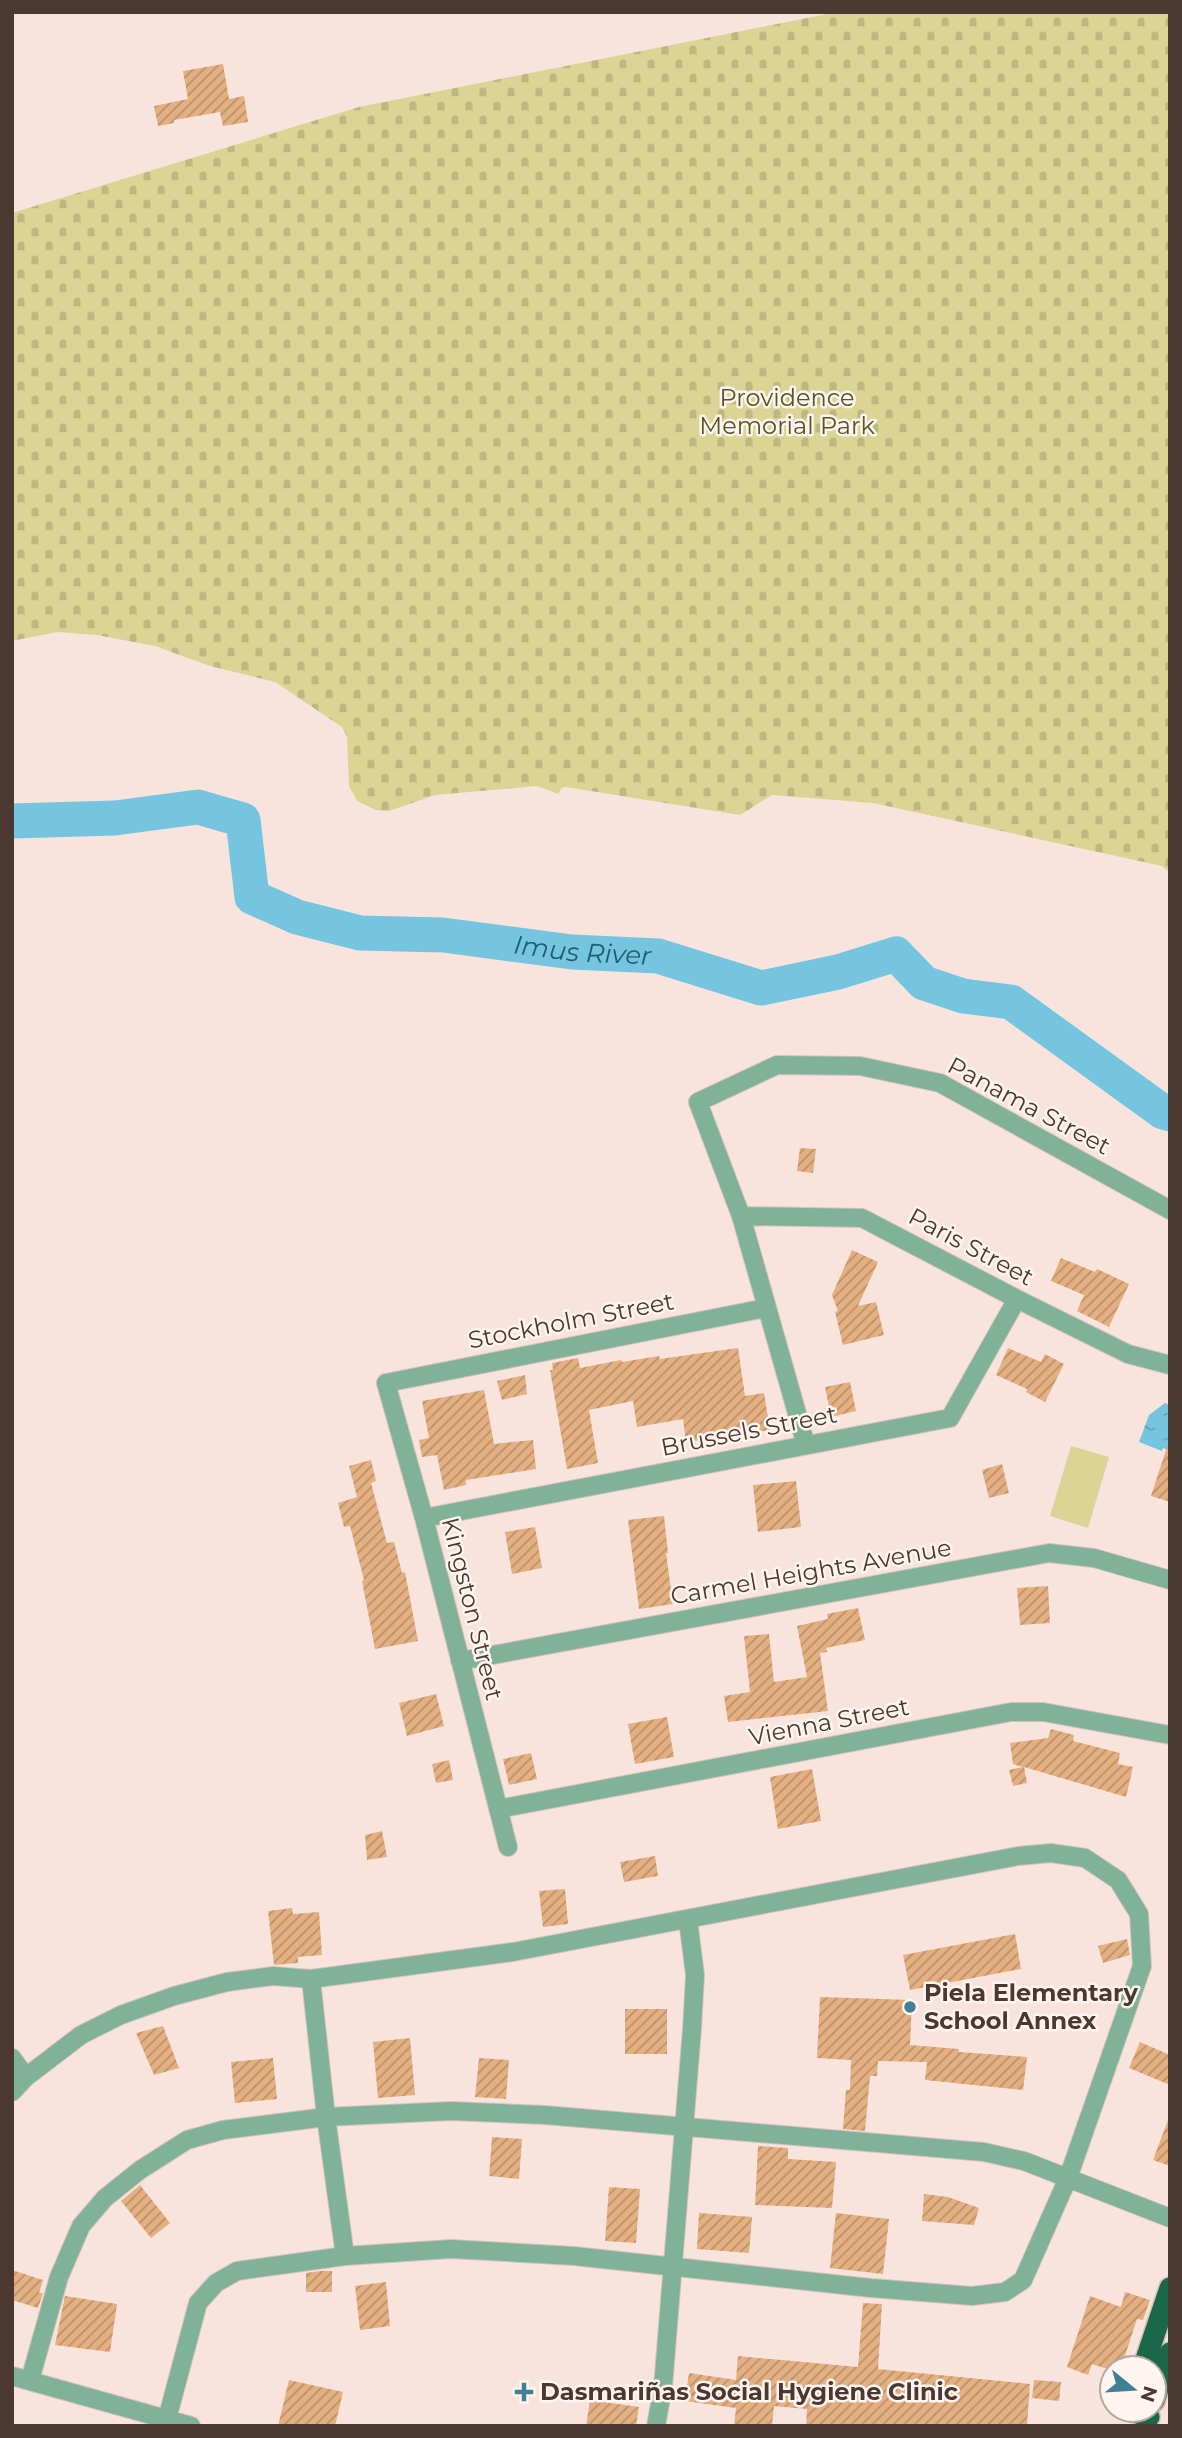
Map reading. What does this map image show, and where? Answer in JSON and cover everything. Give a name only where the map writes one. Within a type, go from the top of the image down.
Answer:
[{"type":"highway","points":[[1148,2354],[1170,2288]]},
{"type":"street","name":"Panama Street","points":[[741,1216],[698,1102],[777,1065],[860,1066],[940,1083],[1170,1210]]},
{"type":"street","name":"Paris Street","points":[[741,1216],[862,1218],[1128,1354],[1170,1365]]},
{"type":"street","points":[[741,1216],[806,1446]]},
{"type":"street","name":"Brussels Street","points":[[424,1518],[950,1418],[1017,1299]]},
{"type":"street","name":"Stockholm Street","points":[[386,1383],[766,1308]]},
{"type":"street","name":"Kingston Street","points":[[386,1383],[424,1518],[508,1847]]},
{"type":"street","name":"Carmel Heights Avenue","points":[[460,1661],[1049,1553],[1094,1558],[1170,1580]]},
{"type":"street","name":"Vienna Street","points":[[498,1809],[1011,1712],[1043,1712],[1170,1735]]},
{"type":"street","points":[[12,2092],[26,2077],[80,2035],[121,2015],[174,1996],[227,1982],[273,1976],[311,1979],[513,1952],[1018,1856],[1051,1853],[1085,1858],[1118,1880],[1139,1914],[1142,1966],[1068,2178],[1023,2280],[1005,2292],[972,2296],[871,2288],[573,2256],[464,2250],[345,2256],[237,2271],[216,2283],[198,2303],[167,2419]]},
{"type":"street","points":[[656,2426],[663,2387],[695,1975],[688,1920]]},
{"type":"street","points":[[311,1979],[345,2256]]},
{"type":"street","points":[[12,2059],[26,2077]]},
{"type":"street","points":[[191,2426],[21,2378],[81,2226],[105,2198],[140,2170],[187,2140],[223,2130],[326,2117],[451,2111],[545,2115],[985,2152],[1024,2161],[1170,2218]]},
{"type":"green space","name":"Providence Memorial Park","points":[[837,12],[1170,12],[1170,873],[1162,866],[873,803],[772,795],[740,815],[566,787],[558,794],[537,786],[435,795],[389,811],[376,810],[357,801],[349,786],[347,737],[342,727],[275,682],[210,666],[155,646],[97,635],[57,632],[12,641],[12,213],[359,107]]},
{"type":"green space","points":[[1071,1446],[1109,1457],[1088,1528],[1050,1516]]},
{"type":"water","points":[[1165,1403],[1170,1405],[1170,1451],[1163,1448],[1162,1451],[1139,1442],[1149,1415]]},
{"type":"building","points":[[223,64],[229,99],[244,96],[248,122],[223,126],[220,112],[174,120],[174,123],[158,126],[154,106],[188,99],[183,71]]},
{"type":"building","points":[[800,1148],[816,1149],[813,1173],[797,1171]]},
{"type":"building","points":[[852,1250],[878,1262],[858,1306],[876,1302],[884,1335],[843,1345],[835,1312],[838,1311],[832,1295]]},
{"type":"building","points":[[1061,1258],[1095,1272],[1097,1269],[1129,1284],[1109,1327],[1077,1311],[1084,1295],[1051,1281]]},
{"type":"building","points":[[738,1348],[745,1396],[764,1393],[770,1430],[686,1442],[683,1419],[637,1427],[633,1401],[589,1410],[598,1463],[567,1469],[550,1370],[553,1370],[552,1363],[578,1358],[580,1368],[621,1360],[659,1356],[660,1359]]},
{"type":"building","points":[[1008,1348],[1041,1362],[1045,1354],[1064,1364],[1045,1402],[1026,1392],[1027,1389],[996,1375]]},
{"type":"building","points":[[525,1375],[527,1394],[502,1400],[497,1381]]},
{"type":"building","points":[[850,1382],[856,1411],[831,1417],[825,1387]]},
{"type":"building","points":[[484,1390],[494,1444],[533,1440],[536,1469],[466,1480],[466,1485],[444,1490],[437,1455],[422,1457],[419,1440],[429,1438],[422,1401]]},
{"type":"building","points":[[1167,1447],[1170,1448],[1170,1502],[1151,1496]]},
{"type":"building","points":[[371,1460],[376,1481],[371,1483],[387,1543],[394,1542],[402,1573],[405,1572],[418,1641],[375,1649],[362,1581],[364,1580],[350,1526],[344,1527],[338,1503],[357,1497],[349,1466]]},
{"type":"building","points":[[1002,1464],[1009,1493],[989,1498],[982,1470]]},
{"type":"building","points":[[796,1481],[801,1527],[758,1532],[753,1485]]},
{"type":"building","points":[[664,1516],[673,1604],[639,1609],[628,1520]]},
{"type":"building","points":[[535,1527],[542,1568],[512,1574],[505,1532]]},
{"type":"building","points":[[1048,1586],[1050,1623],[1020,1625],[1017,1588]]},
{"type":"building","points":[[858,1608],[865,1640],[826,1648],[827,1652],[820,1653],[828,1711],[728,1722],[724,1696],[750,1692],[744,1636],[769,1634],[774,1682],[807,1677],[797,1626],[828,1619],[827,1614]]},
{"type":"building","points":[[436,1694],[444,1726],[407,1736],[399,1703]]},
{"type":"building","points":[[667,1717],[674,1757],[635,1764],[628,1724]]},
{"type":"building","points":[[1051,1729],[1074,1735],[1073,1741],[1120,1753],[1118,1764],[1133,1767],[1126,1797],[1024,1767],[1027,1783],[1013,1786],[1009,1770],[1023,1767],[1013,1764],[1010,1743],[1048,1738]]},
{"type":"building","points":[[531,1753],[537,1779],[509,1785],[503,1759]]},
{"type":"building","points":[[449,1760],[453,1780],[436,1783],[432,1764]]},
{"type":"building","points":[[812,1769],[821,1821],[778,1829],[770,1777]]},
{"type":"building","points":[[382,1831],[387,1857],[367,1860],[365,1835]]},
{"type":"building","points":[[655,1856],[658,1876],[624,1882],[620,1862]]},
{"type":"building","points":[[565,1889],[568,1924],[543,1927],[539,1891]]},
{"type":"building","points":[[292,1908],[293,1914],[319,1912],[322,1955],[298,1957],[298,1963],[274,1965],[268,1911]]},
{"type":"building","points":[[1015,1934],[1021,1969],[910,1990],[903,1955]]},
{"type":"building","points":[[1127,1939],[1130,1955],[1103,1963],[1098,1946]]},
{"type":"building","points":[[820,1997],[912,2000],[910,2045],[1027,2057],[1023,2090],[925,2080],[927,2062],[878,2061],[877,2076],[870,2076],[865,2131],[843,2129],[846,2090],[850,2090],[851,2060],[817,2058]]},
{"type":"building","points":[[625,2009],[667,2009],[667,2054],[625,2054]]},
{"type":"building","points":[[163,2026],[179,2068],[154,2075],[136,2033]]},
{"type":"building","points":[[410,2038],[415,2095],[378,2098],[373,2042]]},
{"type":"building","points":[[1140,2042],[1170,2055],[1170,2085],[1129,2068]]},
{"type":"building","points":[[273,2058],[277,2099],[235,2103],[231,2062]]},
{"type":"building","points":[[479,2058],[509,2060],[506,2099],[475,2097]]},
{"type":"building","points":[[1170,2120],[1170,2166],[1153,2160]]},
{"type":"building","points":[[492,2137],[522,2139],[519,2179],[489,2176]]},
{"type":"building","points":[[758,2146],[788,2148],[788,2159],[836,2162],[832,2208],[755,2205]]},
{"type":"building","points":[[140,2185],[170,2223],[151,2238],[121,2201]]},
{"type":"building","points":[[609,2187],[640,2189],[636,2243],[605,2241]]},
{"type":"building","points":[[924,2194],[948,2197],[979,2208],[974,2225],[922,2221]]},
{"type":"building","points":[[699,2213],[752,2217],[749,2253],[697,2249]]},
{"type":"building","points":[[836,2213],[889,2219],[883,2274],[830,2268]]},
{"type":"building","points":[[12,2270],[43,2280],[39,2293],[43,2293],[38,2308],[12,2300]]},
{"type":"building","points":[[332,2271],[332,2292],[306,2292],[306,2273]]},
{"type":"building","points":[[386,2282],[390,2326],[360,2330],[355,2286]]},
{"type":"building","points":[[1125,2292],[1150,2300],[1143,2320],[1137,2319],[1126,2354],[1098,2354],[1098,2366],[1092,2364],[1088,2375],[1067,2367],[1090,2296],[1121,2307]]},
{"type":"building","points":[[65,2296],[117,2304],[110,2352],[55,2345]]},
{"type":"building","points":[[863,2303],[882,2304],[878,2369],[1030,2384],[1027,2426],[806,2426],[807,2409],[774,2406],[772,2426],[734,2426],[736,2408],[685,2401],[689,2373],[736,2380],[738,2356],[858,2367]]},
{"type":"building","points":[[289,2380],[343,2392],[335,2426],[278,2426]]},
{"type":"building","points":[[1034,2380],[1061,2382],[1059,2401],[1032,2398]]},
{"type":"building","points":[[590,2400],[639,2407],[636,2426],[586,2426]]},
{"type":"waterway","name":"Imus River","points":[[12,821],[115,818],[198,807],[243,820],[252,897],[297,917],[360,933],[443,935],[572,952],[658,956],[761,988],[838,972],[896,954],[924,983],[963,996],[1011,1002],[1163,1112],[1170,1114]]},
{"type":"place","name":"Piela Elementary School Annex","points":[[910,2007]]},
{"type":"place","name":"Dasmariñas Social Hygiene Clinic","points":[[524,2392]]}]
